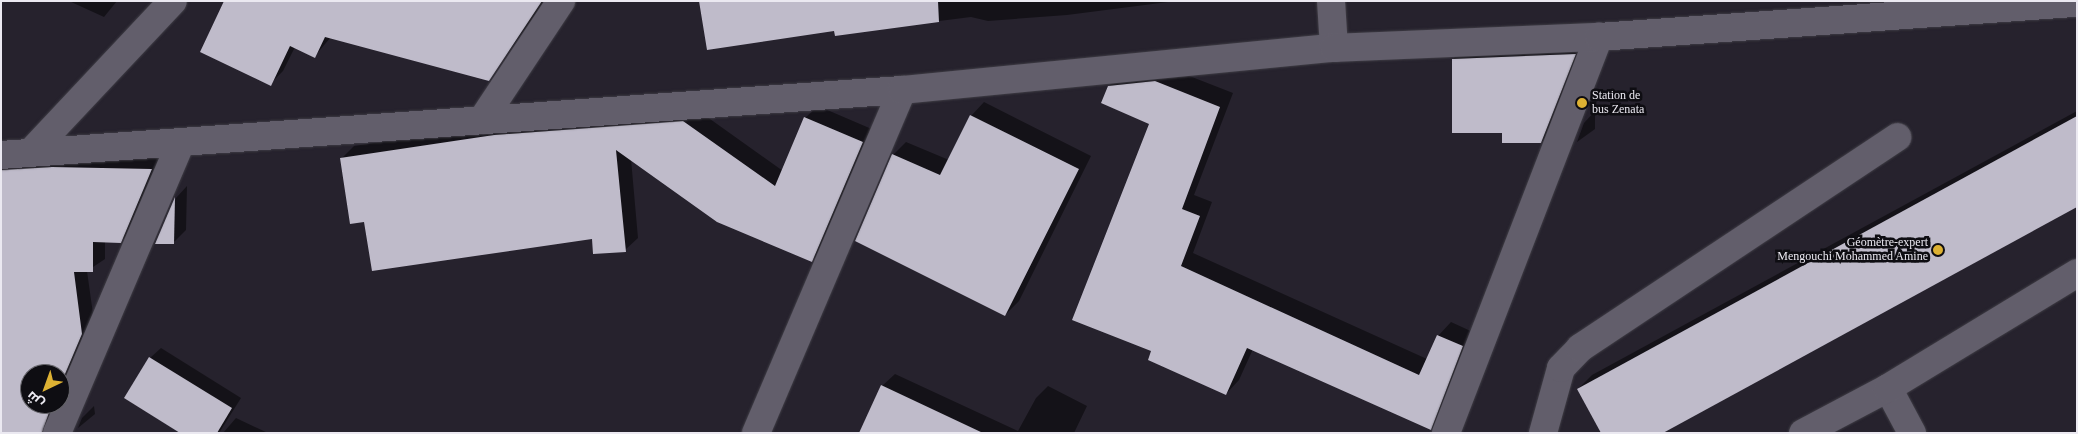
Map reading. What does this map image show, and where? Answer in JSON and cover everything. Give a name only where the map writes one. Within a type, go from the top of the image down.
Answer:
[{"type":"street","points":[[30,152],[173,1]]},
{"type":"street","points":[[482,120],[561,1]]},
{"type":"street","points":[[1331,1],[1334,48]]},
{"type":"street","points":[[1,155],[902,90],[1334,48],[1599,36],[2077,3]]},
{"type":"street","points":[[1446,433],[1599,36]]},
{"type":"street","points":[[756,433],[902,90]]},
{"type":"street","points":[[1544,433],[1561,368],[1580,348],[1898,137]]},
{"type":"street","points":[[57,433],[181,142]]},
{"type":"street","points":[[1803,433],[1888,388],[2077,273]]},
{"type":"street","points":[[1888,388],[1912,433]]},
{"type":"building","points":[[224,1],[542,1],[489,81],[325,37],[315,58],[290,46],[271,86],[200,52]]},
{"type":"building","points":[[699,1],[938,1],[939,22],[835,36],[834,31],[707,50]]},
{"type":"building","points":[[1576,54],[1541,143],[1502,143],[1502,133],[1452,133],[1452,59]]},
{"type":"building","points":[[1155,81],[1220,107],[1182,209],[1200,216],[1181,266],[1419,375],[1437,335],[1463,346],[1431,430],[1247,348],[1226,395],[1148,360],[1151,351],[1072,320],[1149,124],[1101,103],[1108,86]]},
{"type":"building","points":[[970,115],[1079,169],[1005,316],[855,241],[892,154],[940,175]]},
{"type":"building","points":[[2077,116],[2077,207],[1663,433],[1601,433],[1577,389]]},
{"type":"building","points":[[804,117],[863,142],[812,262],[717,222],[616,150],[626,252],[593,254],[592,239],[372,271],[364,222],[350,224],[340,158],[494,135],[683,121],[775,186]]},
{"type":"building","points":[[52,167],[152,169],[121,243],[93,242],[93,272],[74,272],[82,334],[69,364],[20,364],[20,414],[49,414],[42,433],[1,433],[1,170]]},
{"type":"building","points":[[175,197],[174,244],[155,244]]},
{"type":"building","points":[[149,357],[232,408],[217,433],[180,433],[124,398]]},
{"type":"building","points":[[881,385],[983,433],[859,433]]},
{"type":"place","name":"Station de bus Zenata","points":[[1582,103]]},
{"type":"place","name":"Géomètre-expert Mengouchi Mohammed Amine","points":[[1938,250]]}]
